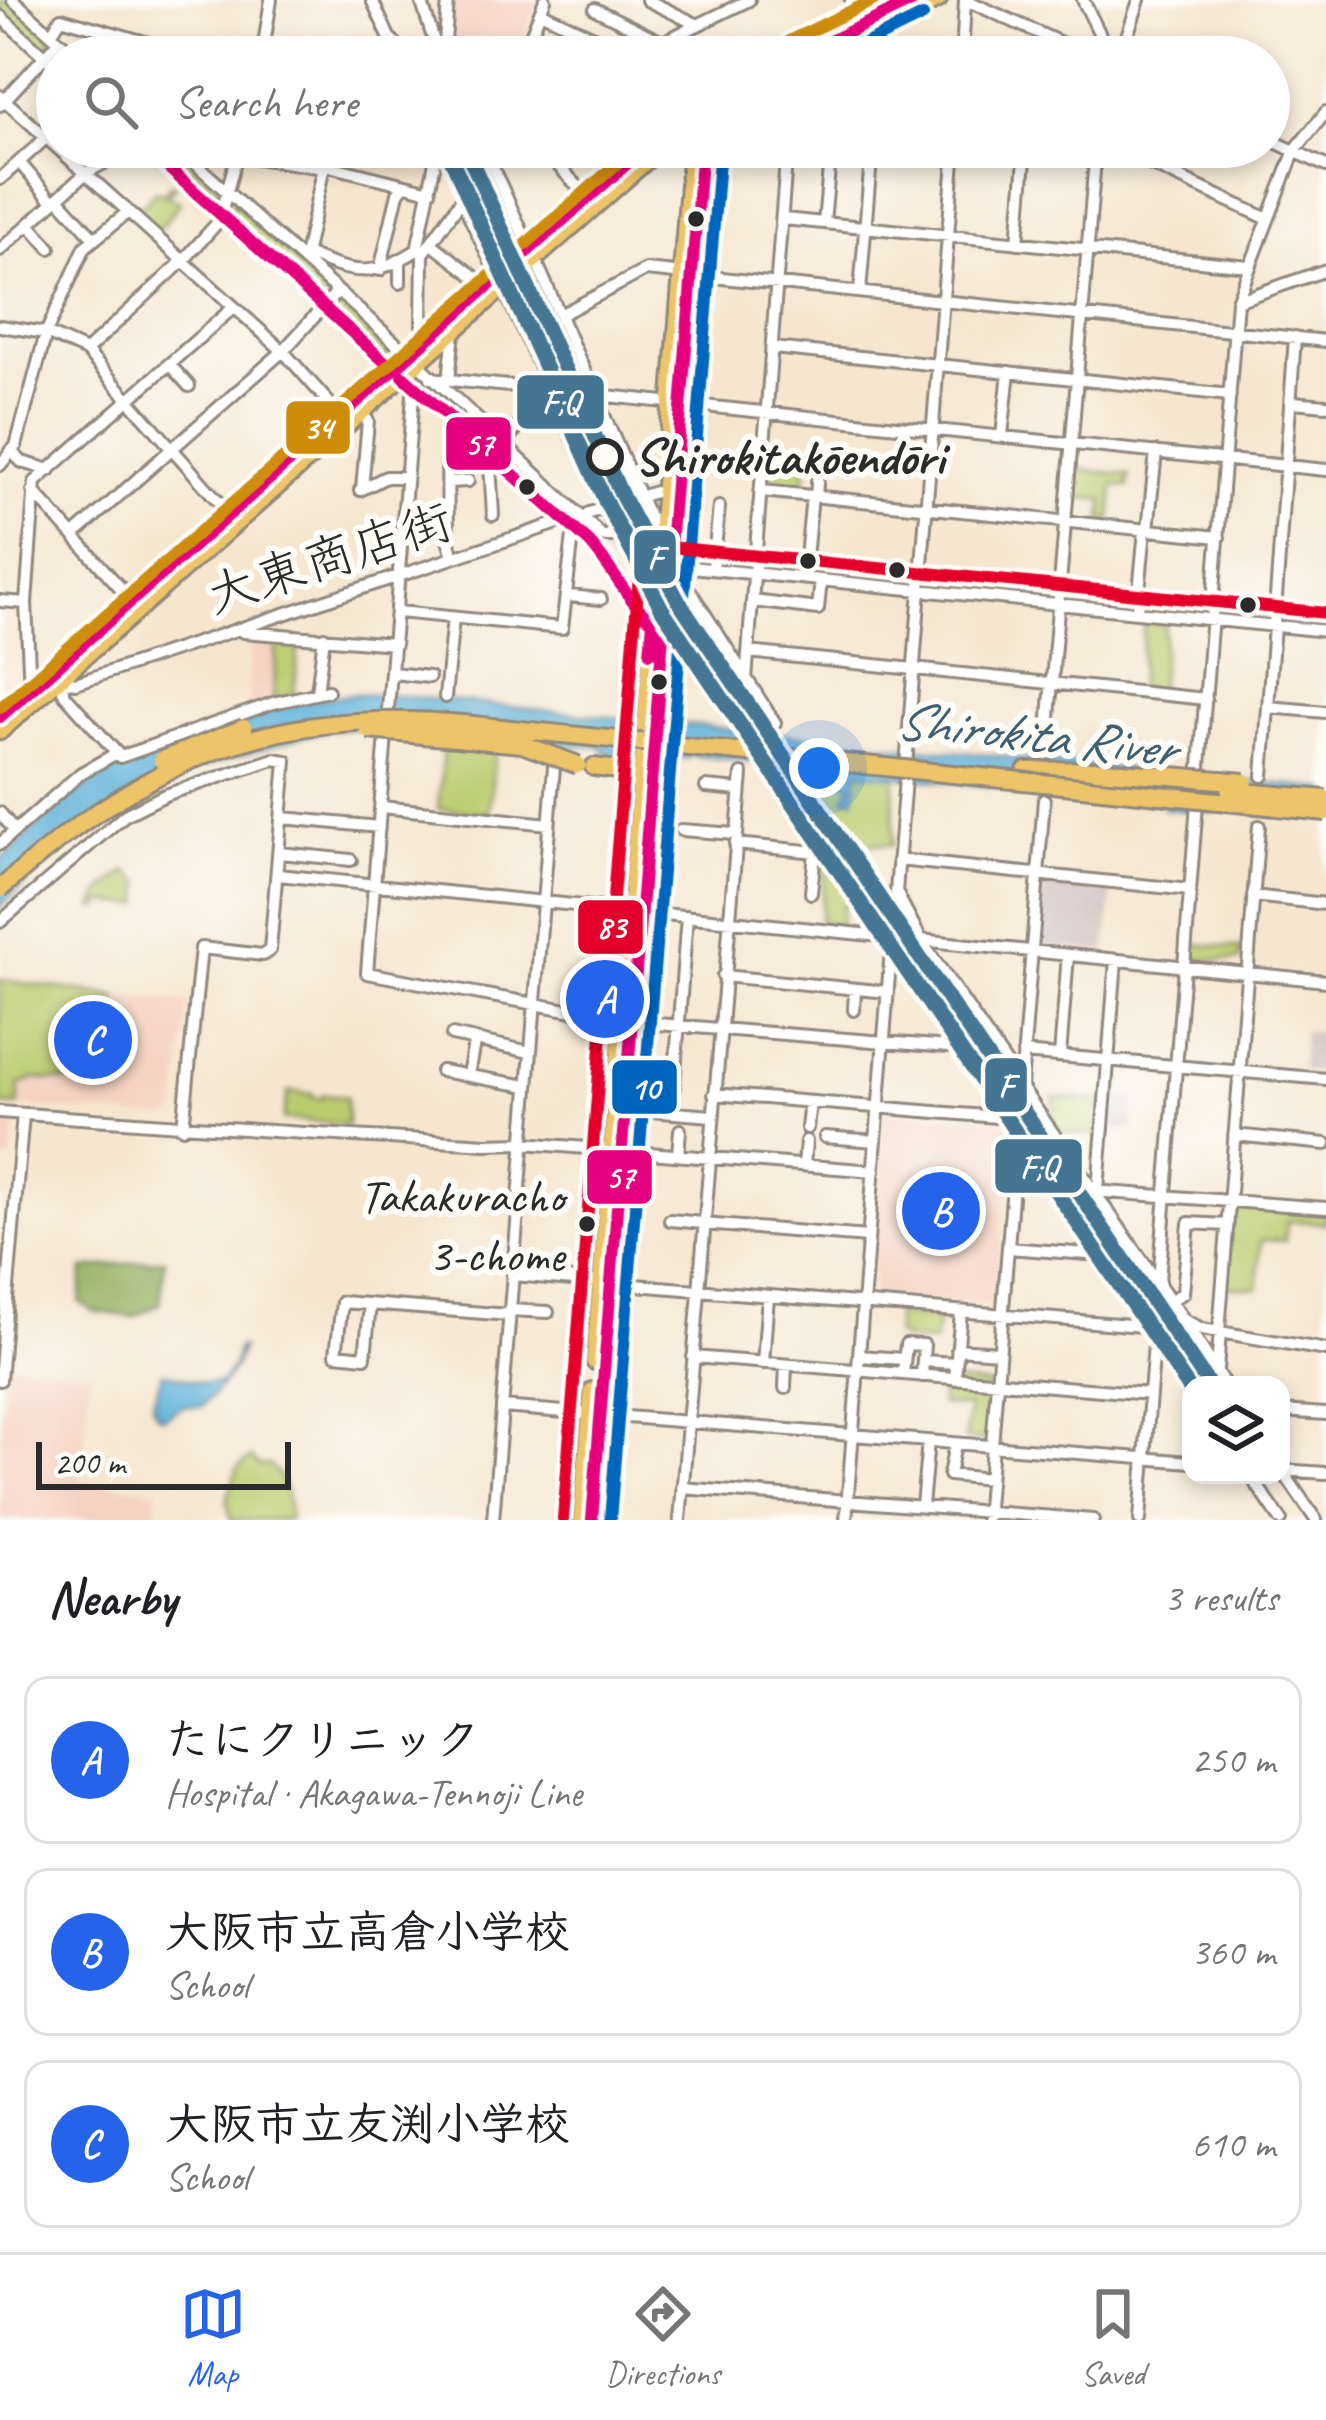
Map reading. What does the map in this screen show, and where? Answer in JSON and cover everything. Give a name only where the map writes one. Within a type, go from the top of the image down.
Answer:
[{"type":"highway","points":[[0,874],[85,806],[158,761],[242,729],[344,710],[441,711],[1326,799]]},
{"type":"highway","points":[[0,889],[108,802],[152,777],[245,739],[362,720],[413,720],[1326,812]]},
{"type":"highway","points":[[198,757],[296,736],[383,730],[531,746],[556,760],[641,771]]},
{"type":"highway","points":[[1026,771],[1129,771],[1326,788]]},
{"type":"main road","points":[[855,36],[915,0]]},
{"type":"main road","points":[[850,36],[938,0]]},
{"type":"main road","points":[[345,420],[362,413],[404,376],[430,337],[533,254],[624,168]]},
{"type":"main road","points":[[591,202],[636,168]]},
{"type":"main road","points":[[592,1520],[641,771],[657,624],[669,565],[690,168]]},
{"type":"main road","points":[[686,274],[699,168]]},
{"type":"main road","points":[[413,359],[455,329],[500,282]]},
{"type":"main road","points":[[0,732],[135,604],[345,420],[404,376]]},
{"type":"main road","points":[[669,565],[661,530],[676,404]]},
{"type":"main road","points":[[0,717],[8,705],[56,675]]},
{"type":"main road","points":[[616,1150],[625,1109],[627,1020]]},
{"type":"main road","points":[[581,1520],[596,1415]]},
{"type":"street","points":[[13,0],[53,36]]},
{"type":"street","points":[[265,36],[271,0]]},
{"type":"street","points":[[372,0],[389,36]]},
{"type":"street","points":[[421,0],[434,36]]},
{"type":"street","points":[[444,36],[448,0]]},
{"type":"street","points":[[646,0],[698,25]]},
{"type":"street","points":[[675,36],[726,5],[749,0]]},
{"type":"street","points":[[851,0],[865,30]]},
{"type":"street","points":[[963,36],[966,0],[1046,36]]},
{"type":"street","points":[[1083,0],[1101,36]]},
{"type":"street","points":[[1127,36],[1139,0]]},
{"type":"street","points":[[531,36],[543,6],[598,36]]},
{"type":"street","points":[[595,10],[650,36]]},
{"type":"street","points":[[0,16],[36,48]]},
{"type":"street","points":[[56,36],[61,18],[124,36]]},
{"type":"street","points":[[36,65],[2,101],[36,130]]},
{"type":"street","points":[[1290,163],[1326,112]]},
{"type":"street","points":[[0,179],[36,147]]},
{"type":"street","points":[[1290,148],[1326,166]]},
{"type":"street","points":[[19,162],[94,238]]},
{"type":"street","points":[[80,168],[283,351],[345,420]]},
{"type":"street","points":[[0,250],[95,168]]},
{"type":"street","points":[[168,168],[458,422],[561,522],[577,530],[614,570],[638,610],[672,631],[714,691]]},
{"type":"street","points":[[200,168],[305,258],[602,536],[612,536],[615,531],[462,200]]},
{"type":"street","points":[[86,351],[183,261],[222,216],[233,168]]},
{"type":"street","points":[[305,258],[325,168]]},
{"type":"street","points":[[335,168],[430,191]]},
{"type":"street","points":[[430,337],[422,326],[424,249],[434,168]]},
{"type":"street","points":[[460,168],[470,188]]},
{"type":"street","points":[[305,258],[355,272],[380,270],[424,249],[483,168]]},
{"type":"street","points":[[494,168],[640,496],[661,530]]},
{"type":"street","points":[[560,168],[591,202]]},
{"type":"street","points":[[746,680],[790,168]]},
{"type":"street","points":[[824,223],[829,168]]},
{"type":"street","points":[[860,292],[870,168]]},
{"type":"street","points":[[953,168],[897,898],[1218,1376]]},
{"type":"street","points":[[1018,242],[1024,168]]},
{"type":"street","points":[[1046,754],[1094,168]]},
{"type":"street","points":[[1158,168],[1268,219]]},
{"type":"street","points":[[1140,1520],[1237,301],[1288,168]]},
{"type":"street","points":[[380,270],[403,186]]},
{"type":"street","points":[[0,465],[23,424],[46,333],[85,247],[128,212]]},
{"type":"street","points":[[784,219],[1249,266]]},
{"type":"street","points":[[29,224],[50,248]]},
{"type":"street","points":[[424,249],[479,280]]},
{"type":"street","points":[[400,260],[400,284]]},
{"type":"street","points":[[560,316],[646,270],[1326,340]]},
{"type":"street","points":[[1237,301],[1326,270]]},
{"type":"street","points":[[74,535],[283,351],[338,292]]},
{"type":"street","points":[[30,690],[26,603],[35,482],[234,307]]},
{"type":"street","points":[[0,326],[46,333],[86,351],[234,519]]},
{"type":"street","points":[[448,380],[455,329]]},
{"type":"street","points":[[1263,776],[1295,337]]},
{"type":"street","points":[[773,348],[1230,394]]},
{"type":"street","points":[[169,364],[189,386]]},
{"type":"street","points":[[1002,436],[1009,372]]},
{"type":"street","points":[[404,376],[398,612],[369,975],[627,1020],[961,1048]]},
{"type":"street","points":[[431,378],[1326,470]]},
{"type":"street","points":[[494,515],[490,464],[550,391]]},
{"type":"street","points":[[1293,402],[1326,405]]},
{"type":"street","points":[[362,413],[368,421],[361,490],[386,477],[405,477]]},
{"type":"street","points":[[453,557],[448,540],[447,452],[452,452],[452,430],[458,422]]},
{"type":"street","points":[[11,451],[22,462],[50,470]]},
{"type":"street","points":[[1137,612],[1156,452]]},
{"type":"street","points":[[803,578],[819,458]]},
{"type":"street","points":[[448,482],[468,481]]},
{"type":"street","points":[[33,491],[135,604]]},
{"type":"street","points":[[762,491],[1219,537]]},
{"type":"street","points":[[398,612],[557,630],[566,623],[577,530],[585,519],[604,509],[655,492]]},
{"type":"street","points":[[713,569],[719,507]]},
{"type":"street","name":"大東商店街","points":[[56,675],[76,682],[561,522]]},
{"type":"street","points":[[669,565],[1326,631]]},
{"type":"street","points":[[669,565],[775,723]]},
{"type":"street","points":[[753,602],[818,609],[821,580]]},
{"type":"street","points":[[568,596],[601,599]]},
{"type":"street","points":[[0,601],[26,603]]},
{"type":"street","points":[[445,697],[453,618]]},
{"type":"street","points":[[233,631],[395,644]]},
{"type":"street","points":[[56,675],[65,695],[120,757],[253,710],[322,692],[324,638]]},
{"type":"street","points":[[748,652],[1205,699]]},
{"type":"street","points":[[392,679],[429,677]]},
{"type":"street","points":[[1268,707],[1326,712]]},
{"type":"street","points":[[0,844],[81,772],[117,753]]},
{"type":"street","points":[[0,922],[110,826],[165,795],[279,757],[288,767],[268,954],[201,948],[183,1128]]},
{"type":"street","points":[[493,1520],[554,767]]},
{"type":"street","points":[[680,1520],[742,774]]},
{"type":"street","points":[[776,778],[821,852],[889,940],[1184,1376]]},
{"type":"street","points":[[706,787],[739,790]]},
{"type":"street","points":[[986,1516],[1014,1122],[1021,1086],[1044,800]]},
{"type":"street","points":[[381,807],[549,824]]},
{"type":"street","points":[[0,813],[15,831]]},
{"type":"street","points":[[283,818],[380,827]]},
{"type":"street","points":[[1216,1373],[1259,826]]},
{"type":"street","points":[[681,830],[821,852]]},
{"type":"street","points":[[812,893],[821,852]]},
{"type":"street","points":[[280,853],[351,860]]},
{"type":"street","points":[[898,860],[1190,890]]},
{"type":"street","points":[[278,874],[1326,981]]},
{"type":"street","points":[[1253,896],[1326,904]]},
{"type":"street","points":[[672,1113],[687,916]]},
{"type":"street","points":[[846,1520],[889,940]]},
{"type":"street","points":[[1060,1056],[1069,955]]},
{"type":"street","points":[[1095,1191],[1116,960]]},
{"type":"street","points":[[723,976],[888,992]]},
{"type":"street","points":[[854,1010],[855,989]]},
{"type":"street","points":[[452,1035],[530,1052]]},
{"type":"street","points":[[468,1076],[474,1043]]},
{"type":"street","points":[[1023,1053],[1326,1079]]},
{"type":"street","points":[[441,1071],[527,1086]]},
{"type":"street","points":[[714,1094],[1014,1122]]},
{"type":"street","points":[[804,1165],[810,1102]]},
{"type":"street","points":[[625,1109],[712,1117]]},
{"type":"street","points":[[0,1112],[183,1128],[247,1127],[523,1143],[874,1171]]},
{"type":"street","points":[[0,1380],[23,1114]]},
{"type":"street","points":[[678,1155],[680,1130]]},
{"type":"street","points":[[1234,1135],[1326,1144]]},
{"type":"street","points":[[825,1137],[876,1141]]},
{"type":"street","points":[[1095,1191],[1326,1208]]},
{"type":"street","points":[[670,1220],[868,1237]]},
{"type":"street","points":[[1171,1300],[1183,1293],[1189,1223],[1227,1226]]},
{"type":"street","points":[[1008,1248],[1101,1255]]},
{"type":"street","points":[[512,1275],[1154,1329]]},
{"type":"street","points":[[763,1364],[768,1296]]},
{"type":"street","points":[[370,1304],[365,1357],[336,1354],[342,1302],[548,1312]]},
{"type":"street","points":[[955,1378],[961,1312]]},
{"type":"street","points":[[1184,1320],[1219,1331],[1326,1349]]},
{"type":"street","points":[[903,1375],[905,1344],[924,1345],[922,1376]]},
{"type":"street","points":[[957,1349],[999,1352]]},
{"type":"street","points":[[859,1356],[904,1359]]},
{"type":"street","points":[[693,1358],[1150,1394]]},
{"type":"street","points":[[923,1361],[956,1364]]},
{"type":"street","points":[[784,1388],[786,1365]]},
{"type":"street","points":[[502,1407],[1182,1461]]},
{"type":"street","points":[[1290,1412],[1326,1414]]},
{"type":"street","points":[[922,1507],[928,1441]]},
{"type":"street","points":[[950,1472],[955,1444]]},
{"type":"street","points":[[1290,1471],[1326,1473]]},
{"type":"street","points":[[950,1472],[989,1479]]},
{"type":"street","points":[[925,1473],[950,1472]]},
{"type":"street","points":[[1290,1482],[1319,1519]]},
{"type":"street","points":[[1256,1484],[1281,1520]]},
{"type":"street","points":[[682,1488],[986,1516],[1093,1520]]},
{"type":"shaded area","points":[[452,0],[539,0],[525,36],[450,36]]},
{"type":"shaded area","points":[[251,636],[277,638],[273,701],[247,709]]},
{"type":"shaded area","points":[[1042,880],[1113,884],[1106,952],[1037,945]]},
{"type":"shaded area","points":[[0,986],[189,1002],[176,1112],[168,1119],[18,1106],[19,1085]]},
{"type":"shaded area","points":[[1304,1031],[1326,1033],[1326,1072],[1301,1070]]},
{"type":"shaded area","points":[[1108,1095],[1135,1096],[1133,1130],[1106,1129]]},
{"type":"shaded area","points":[[884,1112],[1007,1124],[1011,1131],[995,1306],[877,1298],[871,1292]]},
{"type":"shaded area","points":[[0,1119],[16,1124],[12,1159],[0,1159]]},
{"type":"shaded area","points":[[8,1364],[90,1372],[81,1482],[157,1489],[154,1520],[0,1520],[0,1435]]},
{"type":"green space","points":[[0,0],[10,0],[49,36],[36,36],[36,46],[0,14]]},
{"type":"green space","points":[[171,168],[197,168],[219,188],[214,206]]},
{"type":"green space","points":[[172,183],[175,186],[167,196],[180,202],[158,231],[133,208],[155,191],[163,194]]},
{"type":"green space","points":[[233,200],[331,289],[320,301],[228,219]]},
{"type":"green space","points":[[341,297],[397,348],[385,359],[330,310]]},
{"type":"green space","points":[[789,446],[809,447],[804,491],[768,484],[769,458],[787,459]]},
{"type":"green space","points":[[1076,469],[1129,475],[1128,487],[1114,486],[1111,522],[1102,521],[1104,500],[1074,497]]},
{"type":"green space","points":[[627,531],[646,564],[644,597],[638,601],[594,541]]},
{"type":"green space","points":[[1144,622],[1165,624],[1159,690],[1138,688]]},
{"type":"green space","points":[[277,638],[299,640],[294,695],[273,701]]},
{"type":"green space","points":[[444,744],[495,749],[489,814],[438,809]]},
{"type":"green space","points":[[818,767],[895,776],[893,845],[860,843],[817,779]]},
{"type":"green space","points":[[826,858],[856,904],[844,903],[841,925],[820,923]]},
{"type":"green space","points":[[127,871],[142,883],[141,905],[101,903],[94,908],[102,891]]},
{"type":"green space","points":[[1191,944],[1241,948],[1240,960],[1196,960],[1190,957]]},
{"type":"green space","points":[[0,980],[116,996],[107,1084],[34,1079],[20,1085],[18,1106],[0,1105]]},
{"type":"green space","points":[[288,1092],[321,1099],[323,1095],[346,1097],[347,1125],[283,1119]]},
{"type":"green space","points":[[1054,1097],[1100,1101],[1098,1135],[1057,1132],[1052,1125]]},
{"type":"green space","points":[[1235,1206],[1326,1212],[1326,1223],[1287,1221],[1285,1241],[1261,1240],[1258,1288],[1226,1286],[1230,1210]]},
{"type":"green space","points":[[165,1259],[160,1304],[133,1317],[92,1311],[80,1302],[83,1269]]},
{"type":"green space","points":[[896,1314],[938,1317],[934,1343],[902,1340],[895,1333]]},
{"type":"green space","points":[[940,1381],[991,1389],[984,1441],[965,1439],[968,1407],[941,1405]]},
{"type":"green space","points":[[252,1458],[259,1466],[270,1465],[279,1476],[288,1520],[231,1520],[227,1499],[238,1467]]},
{"type":"water","points":[[357,694],[1326,789],[1326,819],[1164,809],[1165,804],[857,772],[855,799],[845,798],[851,785],[839,779],[838,770],[769,769],[770,763],[682,758],[682,753],[675,753],[674,760],[604,753],[604,747],[561,745],[561,741],[534,739],[533,745],[382,729],[329,729],[189,771],[134,798],[86,830],[0,907],[0,860],[93,781],[150,751],[220,725],[293,704]]},
{"type":"water","points":[[234,1365],[220,1387],[202,1406],[183,1406],[165,1417],[158,1416],[152,1404],[163,1372],[207,1384],[221,1382]]},
{"type":"transit line","name":"34","points":[[799,36],[874,0]]},
{"type":"transit line","name":"57","points":[[840,36],[915,0]]},
{"type":"transit line","name":"10","points":[[882,36],[923,16]]},
{"type":"transit line","name":"57","points":[[168,168],[394,370]]},
{"type":"transit line","name":"F;Q","points":[[455,168],[607,505],[662,609],[1182,1378]]},
{"type":"transit line","name":"F","points":[[474,168],[623,498],[678,600],[1203,1376]]},
{"type":"transit line","name":"34","points":[[0,708],[612,168]]},
{"type":"transit line","name":"57","points":[[0,717],[622,168]]},
{"type":"transit line","name":"57","points":[[592,1520],[700,168]]},
{"type":"transit line","name":"10","points":[[610,1520],[718,168]]},
{"type":"transit line","name":"57","points":[[403,376],[589,542],[653,622],[650,653]]},
{"type":"transit line","name":"83","points":[[563,1519],[644,553],[660,546],[1326,613]]},
{"type":"place","name":"Shirokitakōendōri","points":[[605,457]]},
{"type":"place","name":"たにクリニック","points":[[605,999]]},
{"type":"place","name":"大阪市立友渕小学校","points":[[93,1040]]},
{"type":"place","name":"大阪市立高倉小学校","points":[[941,1211]]},
{"type":"place","name":"Takakuracho 3-chome","points":[[587,1224]]},
{"type":"water label","name":"Shirokita River","points":[[1035,734]]}]
